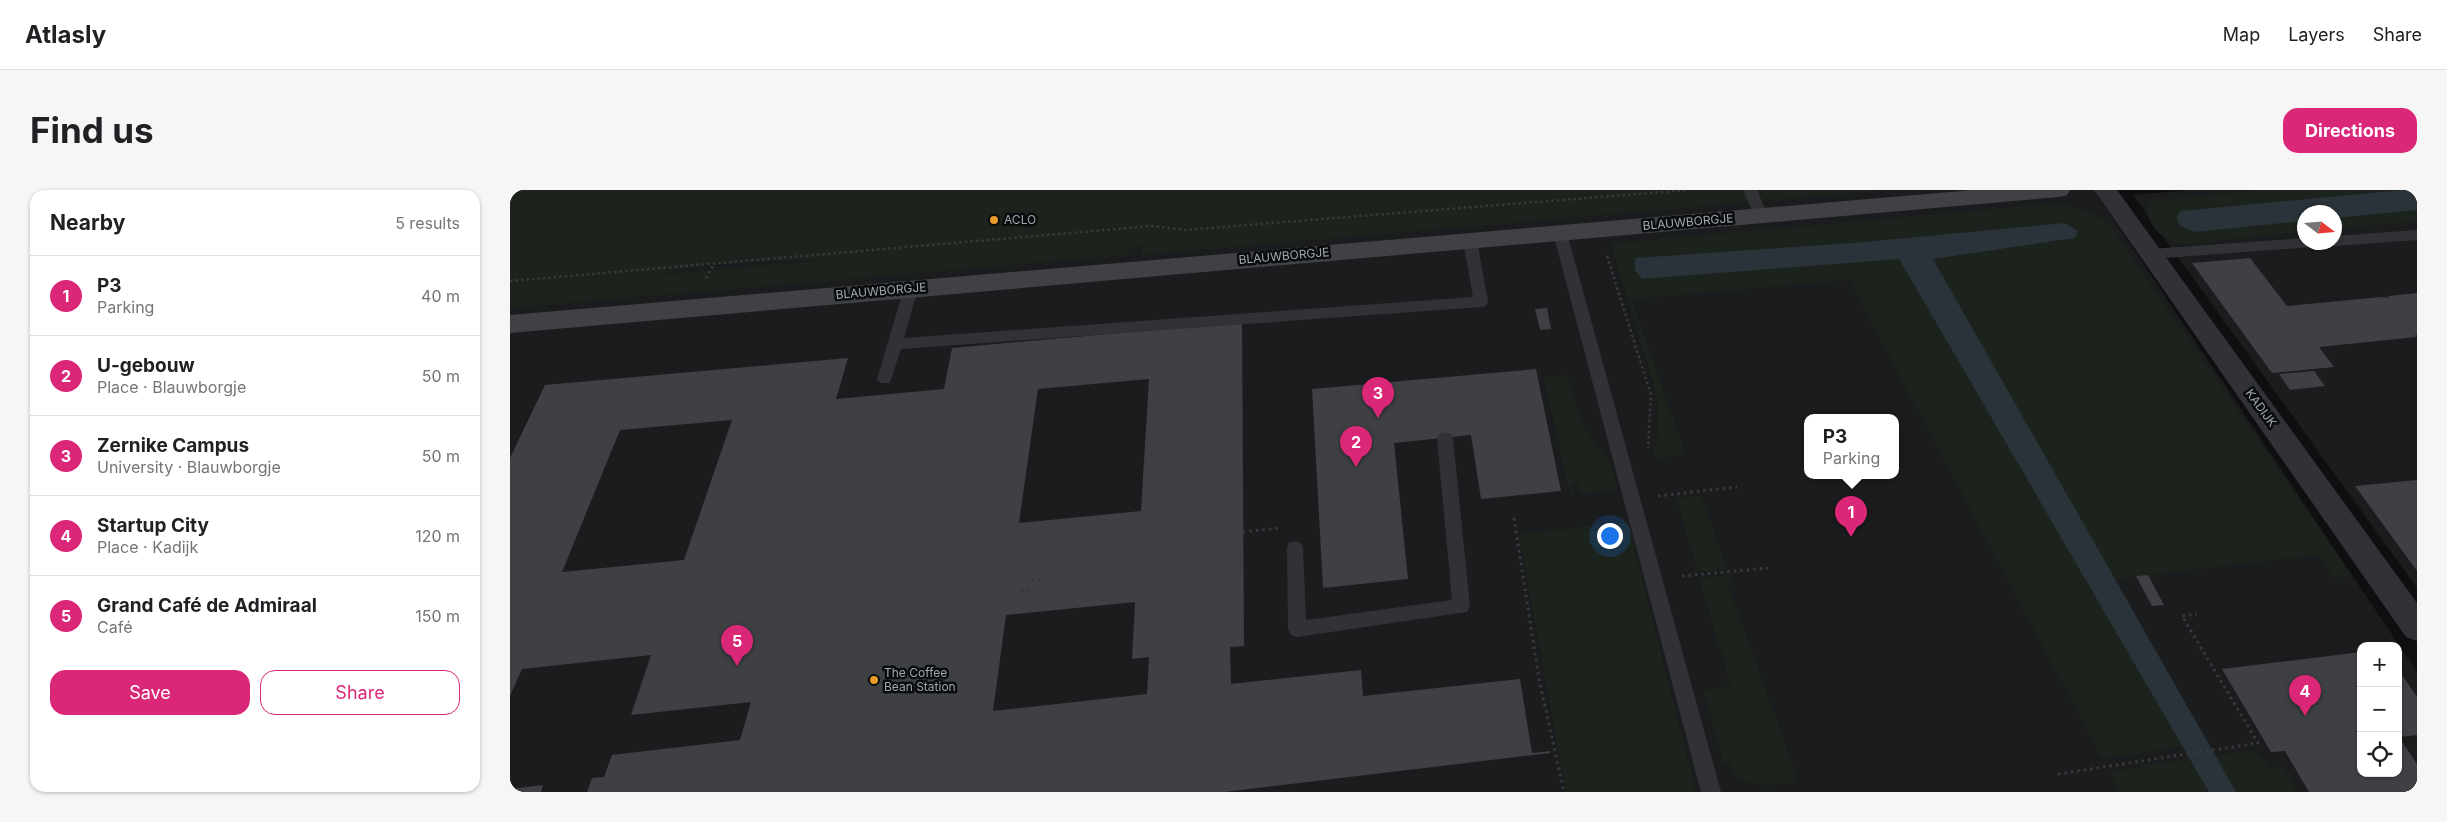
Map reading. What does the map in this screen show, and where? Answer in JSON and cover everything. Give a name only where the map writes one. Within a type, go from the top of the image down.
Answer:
[{"type":"street","name":"BLAUWBORGJE","points":[[510,324],[2059,190]]},
{"type":"street","name":"KADIJK","points":[[2105,190],[2417,627]]},
{"type":"lane","points":[[1750,190],[1761,216]]},
{"type":"lane","points":[[1560,233],[1711,792]]},
{"type":"lane","points":[[2342,240],[2417,235]]},
{"type":"lane","points":[[895,344],[1482,302],[1470,240]]},
{"type":"lane","points":[[2151,254],[2297,243]]},
{"type":"lane","points":[[885,379],[911,288]]},
{"type":"lane","points":[[1295,548],[1297,629],[1462,606],[1445,438]]},
{"type":"path","points":[[510,281],[1152,226],[1184,230],[1687,190]]},
{"type":"path","points":[[1599,229],[1651,395],[1647,453]]},
{"type":"path","points":[[1632,503],[1640,498],[1737,487]]},
{"type":"path","points":[[1514,518],[1539,679],[1564,792]]},
{"type":"path","points":[[1654,579],[1768,568]]},
{"type":"path","points":[[1034,579],[1024,581],[1042,580]]},
{"type":"path","points":[[1022,590],[1030,590]]},
{"type":"path","points":[[2058,774],[2258,743],[2182,616],[2197,614]]},
{"type":"shaded area","points":[[510,190],[2094,190],[2397,642],[2357,642],[2357,777],[2402,777],[2402,650],[2417,672],[2417,792],[510,792]]},
{"type":"shaded area","name":"ACLO","points":[[510,190],[1889,190],[1141,255],[1143,246],[1130,247],[1128,255],[510,308]],"holes":[[[840,259],[652,275],[714,263]]]},
{"type":"shaded area","points":[[2192,190],[2417,190],[2417,588],[2133,195]]},
{"type":"shaded area","points":[[2259,190],[2403,190],[2180,211],[2195,232],[2297,222],[2297,233],[2185,244],[2171,241],[2156,230],[2146,212],[2151,201]]},
{"type":"shaded area","points":[[2417,190],[2417,210],[2342,217],[2342,205],[2297,205],[2297,222],[2195,232],[2179,225],[2177,217],[2180,211]]},
{"type":"shaded area","points":[[2051,204],[2053,207],[2067,205],[2070,208],[2086,211],[2109,224],[2352,576],[2334,578],[2318,555],[2113,579],[2061,484],[2001,389],[1933,259],[2075,238],[2065,223],[1852,243],[1642,279],[1899,259],[2183,747],[2102,758],[1849,280],[1631,299],[1686,454],[1662,458],[1653,456],[1658,431],[1657,395],[1612,248],[1615,243]]},
{"type":"shaded area","points":[[2417,210],[2417,221],[2342,228],[2342,217]]},
{"type":"shaded area","points":[[2065,223],[2078,231],[2075,238],[1933,259],[2236,792],[2209,792],[1899,259],[1642,279],[1635,270],[1635,258],[1852,243]]},
{"type":"shaded area","points":[[1568,375],[1576,408],[1586,430],[1610,463],[1618,489],[1580,494],[1577,482],[1571,484],[1574,494],[1570,495],[1544,377]]},
{"type":"shaded area","points":[[1701,495],[1727,569],[1698,572],[1676,498]]},
{"type":"shaded area","points":[[1628,522],[1696,792],[1566,792],[1519,534]]},
{"type":"shaded area","points":[[1729,575],[1731,579],[1727,583],[1799,782],[1768,785],[1750,783],[1742,779],[1729,763],[1723,763],[1704,690],[1731,686],[1699,578]]},
{"type":"shaded area","points":[[2256,750],[2269,768],[2282,766],[2297,792],[2236,792],[2214,756]]},
{"type":"shaded area","points":[[2189,758],[2209,792],[2120,792],[2110,772]]},
{"type":"building","points":[[2250,258],[2287,306],[2382,297],[2389,298],[2388,296],[2417,293],[2417,335],[2415,335],[2416,337],[2319,347],[2334,367],[2272,373],[2192,263]]},
{"type":"building","points":[[1547,308],[1551,329],[1540,330],[1535,309]]},
{"type":"building","points":[[1242,322],[1244,646],[1230,647],[1231,684],[1361,670],[1363,696],[1520,679],[1532,753],[1550,751],[1550,753],[1224,792],[587,792],[592,778],[604,777],[612,755],[740,740],[751,702],[631,715],[651,655],[522,669],[510,696],[510,458],[545,385],[848,358],[836,399],[944,389],[952,348]],"holes":[[[1149,379],[1141,511],[1019,523],[1038,389]],[[732,420],[684,560],[562,572],[620,430]],[[1135,602],[1132,659],[1149,657],[1147,694],[993,711],[1006,615]]]},
{"type":"building","points":[[1536,369],[1561,491],[1481,499],[1471,435],[1394,443],[1408,579],[1323,588],[1312,389]]},
{"type":"building","points":[[2314,371],[2325,386],[2290,390],[2279,374]]},
{"type":"building","points":[[2417,480],[2417,571],[2355,486]]},
{"type":"building","points":[[2148,575],[2164,605],[2152,606],[2136,576]]},
{"type":"building","points":[[2357,652],[2357,777],[2402,777],[2402,742],[2417,764],[2417,792],[2309,792],[2285,751],[2271,752],[2222,669]]},
{"type":"building","points":[[2402,675],[2417,697],[2417,735],[2402,737]]},
{"type":"building","points":[[543,785],[541,792],[510,792],[510,789]]},
{"type":"place","name":"ACLO","points":[[994,220]]},
{"type":"place","name":"Zernike Campus","points":[[1378,418]]},
{"type":"place","name":"U-gebouw","points":[[1356,467]]},
{"type":"place","name":"P3","points":[[1851,537]]},
{"type":"place","name":"Grand Café de Admiraal","points":[[737,666]]},
{"type":"place","name":"The Coffee Bean Station","points":[[874,680]]},
{"type":"place","name":"Startup City","points":[[2305,716]]}]
